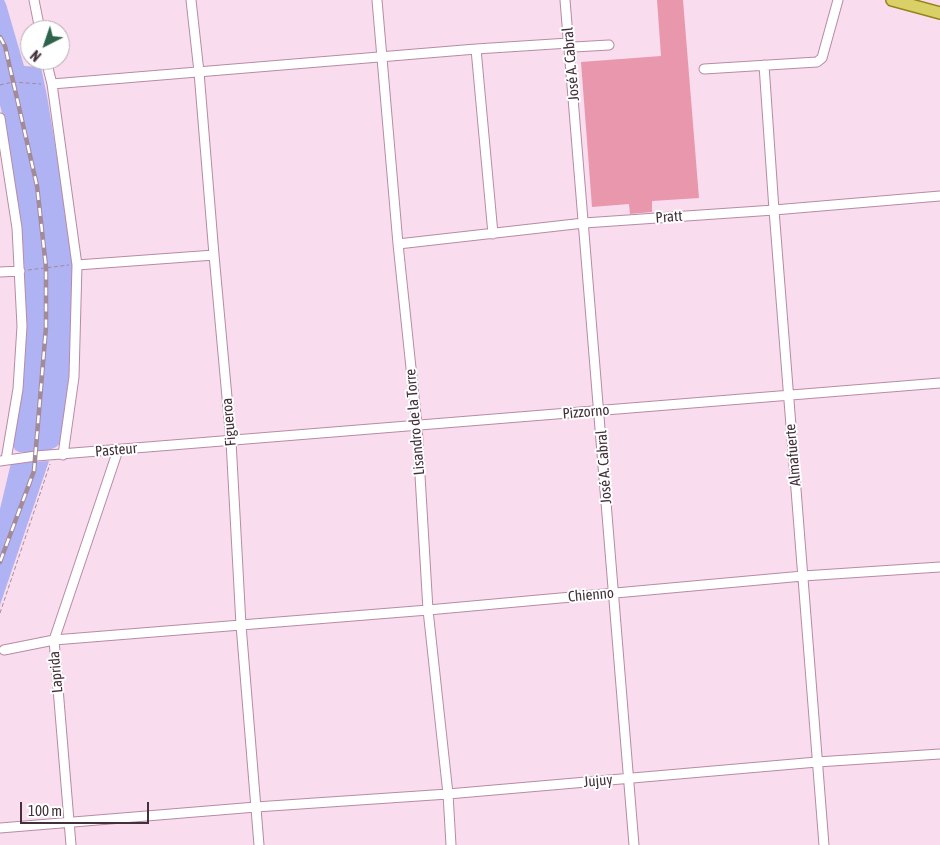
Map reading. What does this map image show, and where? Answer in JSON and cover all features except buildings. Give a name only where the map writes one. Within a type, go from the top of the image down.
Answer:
[{"type":"main road","points":[[892,0],[940,13]]},
{"type":"street","points":[[34,0],[38,20]]},
{"type":"street","name":"Figueroa","points":[[191,0],[231,440],[241,625],[259,845]]},
{"type":"street","name":"Lisandro de la Torre","points":[[377,0],[398,244],[417,425],[428,610],[448,794],[451,845]]},
{"type":"street","name":"José A. Cabral","points":[[565,0],[600,410],[634,845]]},
{"type":"street","points":[[704,69],[817,62],[822,58],[838,0]]},
{"type":"street","points":[[52,84],[476,49],[569,43],[574,47],[609,45]]},
{"type":"street","points":[[476,49],[493,234]]},
{"type":"street","name":"Almafuerte","points":[[764,65],[824,845]]},
{"type":"street","points":[[48,70],[77,265],[74,377],[63,455]]},
{"type":"street","points":[[0,118],[17,228],[22,326],[18,389],[3,460]]},
{"type":"street","name":"Pratt","points":[[398,244],[584,223],[940,196]]},
{"type":"street","points":[[77,265],[214,255]]},
{"type":"street","points":[[0,272],[20,271]]},
{"type":"street","name":"Pizzorno","points":[[231,440],[940,383]]},
{"type":"street","name":"Pasteur","points":[[3,460],[231,440]]},
{"type":"street","name":"Laprida","points":[[71,845],[54,640],[118,450]]},
{"type":"street","name":"Chienno","points":[[4,650],[54,640],[428,610],[803,576],[940,567]]},
{"type":"street","name":"Jujuy","points":[[0,828],[256,807],[448,794],[818,762],[940,754]]},
{"type":"path","points":[[0,85],[13,82],[52,84]]},
{"type":"path","points":[[20,271],[77,265]]},
{"type":"path","points":[[0,613],[53,456]]},
{"type":"shaded area","points":[[0,0],[4,0],[20,52],[20,70],[42,70],[73,253],[71,375],[62,442],[46,452],[19,452],[15,450],[13,445],[18,415],[26,330],[24,261],[5,125],[0,105]]},
{"type":"shaded area","points":[[49,461],[0,605],[0,509],[11,463]]},
{"type":"railway","points":[[0,37],[5,46],[37,186],[46,267],[46,327],[34,471],[0,562]]}]
